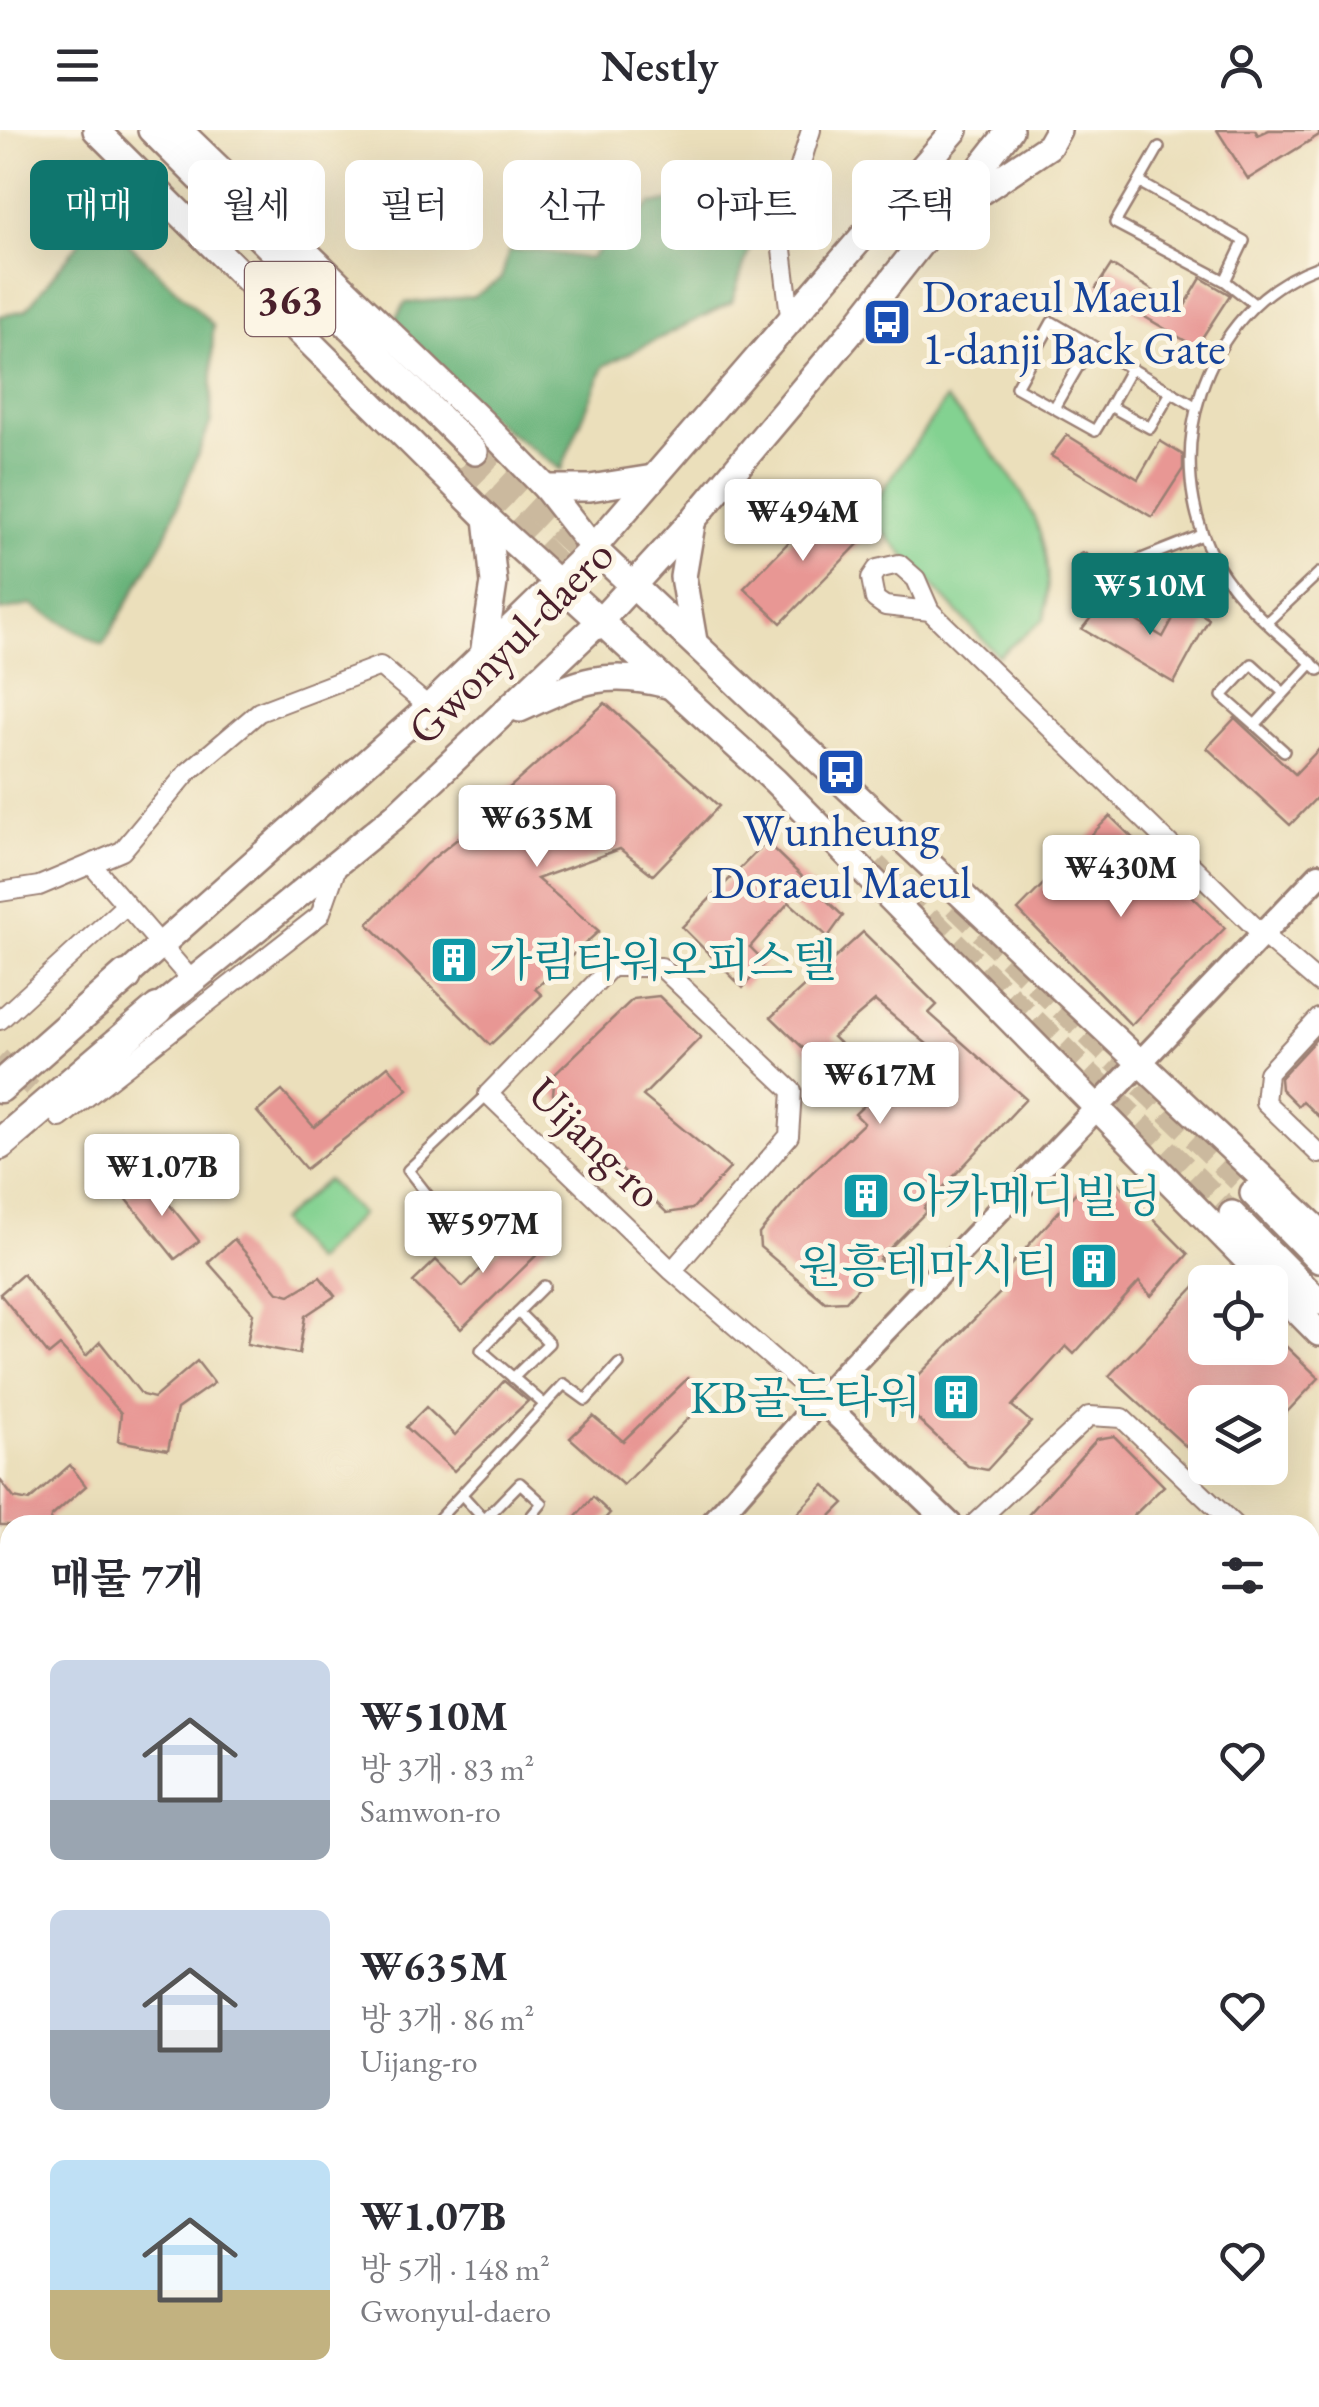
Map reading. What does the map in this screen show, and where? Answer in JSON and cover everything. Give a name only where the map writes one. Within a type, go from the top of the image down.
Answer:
[{"type":"highway","name":"Gwonyul-daero","points":[[0,1088],[126,976]]},
{"type":"highway","name":"Gwonyul-daero","points":[[0,1144],[158,1009]]},
{"type":"main road","points":[[96,130],[486,518],[775,781],[1105,1096],[1319,1333]]},
{"type":"main road","name":"363","points":[[120,130],[468,460],[151,130]]},
{"type":"main road","points":[[179,130],[546,488],[593,548],[632,586],[1319,1231]]},
{"type":"main road","points":[[919,160],[930,130]]},
{"type":"main road","name":"Gwonyul-daero","points":[[929,160],[954,130]]},
{"type":"main road","name":"Gwonyul-daero","points":[[988,160],[1010,130]]},
{"type":"main road","points":[[990,186],[1049,146],[1058,130]]},
{"type":"main road","name":"Gwonyul-daero","points":[[126,976],[429,707],[593,548],[854,250]]},
{"type":"main road","name":"Gwonyul-daero","points":[[158,1009],[340,861],[600,622],[692,521],[918,250]]},
{"type":"main road","points":[[546,488],[590,488],[653,478]]},
{"type":"main road","points":[[484,655],[494,582],[486,518]]},
{"type":"main road","points":[[692,521],[684,594],[696,646]]},
{"type":"main road","points":[[501,717],[599,676],[642,678],[670,685]]},
{"type":"main road","points":[[720,1515],[1105,1096],[1319,875]]},
{"type":"main road","points":[[1253,1193],[1319,1260]]},
{"type":"main road","points":[[1232,1214],[1319,1302]]},
{"type":"main road","name":"Uijang-ro","points":[[822,1402],[941,1515]]},
{"type":"street","points":[[791,324],[780,233],[811,130]]},
{"type":"street","points":[[930,611],[1264,935],[1319,983]]},
{"type":"street","points":[[0,892],[39,886],[122,850],[187,774],[258,712],[380,666],[429,707]]},
{"type":"street","points":[[54,1110],[60,1118],[320,915],[340,861]]},
{"type":"street","points":[[91,864],[192,981]]},
{"type":"street","points":[[0,1020],[126,905]]},
{"type":"street","name":"Uijang-ro","points":[[672,1270],[789,1136],[792,1090],[661,966],[610,968],[488,1094],[672,1270],[822,1402]]},
{"type":"street","points":[[1319,1018],[1268,1073],[1265,1102],[1319,1154]]},
{"type":"street","points":[[984,1515],[1089,1416],[1122,1418],[1224,1515]]},
{"type":"lane","points":[[1159,147],[1115,223],[1225,281],[1253,303]]},
{"type":"lane","points":[[1138,182],[1244,241],[1225,281]]},
{"type":"lane","points":[[1255,725],[1315,666],[1238,596],[1202,534],[1192,473],[1195,406],[1212,365],[1253,303],[1319,266]]},
{"type":"lane","points":[[1130,370],[1095,432],[1016,386],[1052,322],[1195,406]]},
{"type":"lane","points":[[1054,408],[1090,346]]},
{"type":"lane","points":[[1110,406],[1150,428],[1170,394]]},
{"type":"lane","points":[[1084,559],[1126,582],[1138,560],[1202,534]]},
{"type":"lane","points":[[1266,622],[1319,573]]},
{"type":"lane","points":[[1284,693],[1252,664],[1222,696],[1284,751]]},
{"type":"lane","points":[[450,1224],[408,1170],[488,1094]]},
{"type":"lane","points":[[544,1286],[481,1350],[545,1405]]},
{"type":"lane","points":[[514,1378],[549,1343],[518,1312]]},
{"type":"lane","points":[[443,1515],[564,1384],[586,1400],[619,1364]]},
{"type":"lane","points":[[493,1515],[520,1483],[542,1503],[532,1515]]},
{"type":"lane","points":[[462,1496],[480,1515]]},
{"type":"green space","points":[[661,203],[661,250],[749,250],[732,302],[604,366],[561,470],[392,347],[393,323],[405,303],[473,297],[501,279],[509,251],[534,250],[590,259],[600,250],[641,250],[641,213],[651,204]]},
{"type":"green space","points":[[73,250],[135,250],[213,325],[211,421],[165,538],[103,645],[31,605],[0,611],[0,316],[26,310]]},
{"type":"green space","points":[[946,399],[989,448],[1024,498],[1045,554],[1048,585],[1044,619],[998,656],[866,514]]},
{"type":"green space","points":[[327,1180],[361,1214],[314,1262],[279,1221]]},
{"type":"building","points":[[1217,130],[1255,130],[1258,135],[1269,130],[1319,130],[1319,135],[1248,179]]},
{"type":"building","points":[[1111,265],[1183,309],[1201,278],[1230,295],[1196,347],[1096,288]]},
{"type":"building","points":[[1067,435],[1138,479],[1160,441],[1183,455],[1183,469],[1152,517],[1051,456]]},
{"type":"building","points":[[825,505],[862,540],[781,623],[744,588]]},
{"type":"building","points":[[1104,601],[1163,637],[1182,602],[1209,619],[1174,683],[1082,629]]},
{"type":"building","points":[[605,703],[719,806],[653,875],[620,849],[537,879],[599,931],[535,989],[542,995],[490,1045],[368,924],[426,864],[485,817],[481,813]]},
{"type":"building","points":[[1235,718],[1295,774],[1319,749],[1319,795],[1290,825],[1207,748]]},
{"type":"building","points":[[1110,816],[1225,928],[1131,1025],[1018,910]]},
{"type":"building","points":[[766,842],[843,916],[828,937],[789,902],[750,947],[765,962],[743,988],[682,927]]},
{"type":"building","points":[[863,932],[937,1005],[929,1013],[1026,1099],[924,1208],[927,1211],[879,1259],[882,1261],[846,1301],[825,1302],[760,1247],[759,1234],[804,1180],[864,1123],[855,1114],[927,1044],[875,1001],[833,1037],[856,1059],[832,1076],[771,1017]]},
{"type":"building","points":[[659,996],[701,1037],[643,1096],[730,1168],[692,1209],[667,1213],[603,1152],[553,1094],[555,1074],[633,999]]},
{"type":"building","points":[[1319,1036],[1319,1117],[1302,1101],[1298,1106],[1281,1089],[1280,1078]]},
{"type":"building","points":[[388,1066],[408,1089],[306,1169],[257,1112],[282,1091],[314,1127]]},
{"type":"building","points":[[149,1179],[199,1241],[175,1259],[125,1197]]},
{"type":"building","points":[[1088,1179],[1114,1179],[1188,1254],[1151,1296],[1139,1282],[1074,1354],[1066,1346],[1012,1406],[1031,1422],[987,1470],[968,1466],[908,1410],[909,1385],[1008,1285],[1000,1277]]},
{"type":"building","points":[[531,1217],[553,1239],[461,1329],[413,1282],[436,1260],[463,1287]]},
{"type":"building","points":[[234,1239],[278,1292],[290,1295],[320,1277],[335,1296],[305,1316],[299,1354],[247,1344],[253,1313],[208,1262]]},
{"type":"building","points":[[23,1274],[86,1356],[100,1342],[142,1395],[154,1398],[197,1361],[214,1383],[177,1409],[168,1450],[118,1441],[121,1413],[60,1346],[49,1355],[0,1294]]},
{"type":"building","points":[[1188,1294],[1188,1365],[1288,1365],[1288,1348],[1319,1378],[1288,1411],[1288,1385],[1188,1385],[1188,1448],[1109,1376]]},
{"type":"building","points":[[688,1378],[709,1397],[623,1485],[570,1438],[593,1416],[623,1441]]},
{"type":"building","points":[[504,1381],[528,1401],[454,1471],[406,1427],[426,1407],[455,1435]]},
{"type":"building","points":[[1114,1436],[1164,1486],[1134,1515],[1028,1515],[1097,1439]]},
{"type":"building","points":[[70,1465],[86,1486],[53,1515],[0,1515],[0,1480],[14,1498],[29,1501]]},
{"type":"building","points":[[824,1485],[844,1503],[832,1515],[796,1515]]},
{"type":"building","points":[[593,1497],[610,1513],[608,1515],[578,1515]]},
{"type":"tunnel","points":[[475,452],[599,568]]},
{"type":"tunnel","points":[[460,468],[581,588]]},
{"type":"tunnel","points":[[875,866],[1232,1214]]},
{"type":"tunnel","points":[[955,905],[1253,1193]]},
{"type":"tunnel","points":[[0,1057],[53,1109]]},
{"type":"place","name":"Doraeul Maeul 1-danji Back Gate","points":[[887,322]]},
{"type":"place","name":"Wunheung Doraeul Maeul","points":[[841,772]]},
{"type":"place","name":"가림타워오피스텔","points":[[454,960]]},
{"type":"place","name":"아카메디빌딩","points":[[866,1196]]},
{"type":"place","name":"원흥테마시티","points":[[1094,1266]]},
{"type":"place","name":"KB골든타워","points":[[956,1397]]}]
